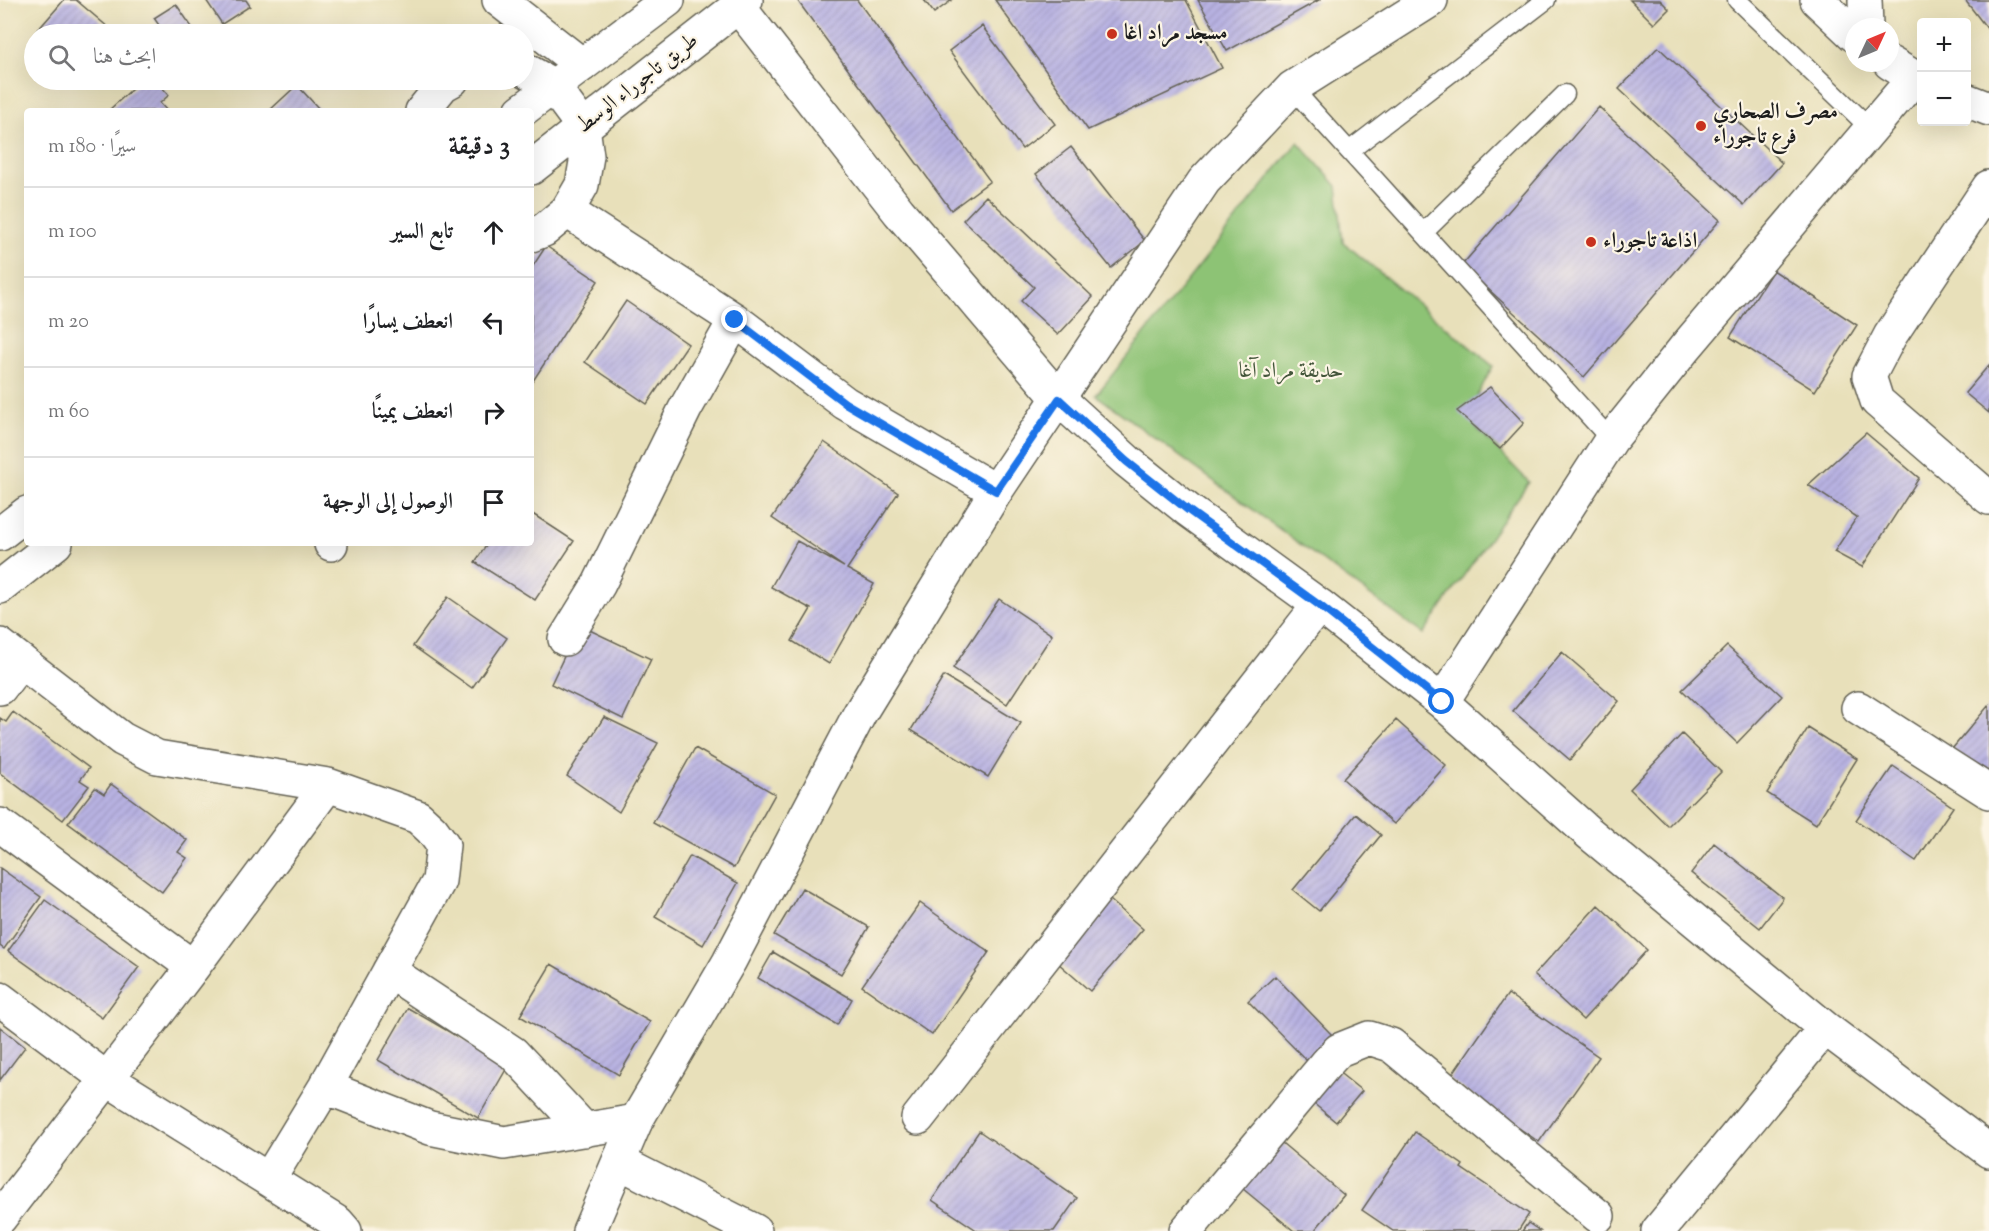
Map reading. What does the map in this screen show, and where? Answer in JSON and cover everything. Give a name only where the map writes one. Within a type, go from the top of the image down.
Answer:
[{"type":"street","points":[[499,0],[530,24]]},
{"type":"street","points":[[525,108],[552,85],[668,0]]},
{"type":"street","points":[[589,1231],[636,1121],[729,962],[860,714],[996,491],[1204,181],[1292,88],[1431,0]]},
{"type":"street","points":[[1816,0],[1845,27]]},
{"type":"street","points":[[1865,0],[1866,18]]},
{"type":"street","points":[[742,3],[899,212],[1059,399],[1126,461],[1188,510],[1319,605],[1442,702],[1589,833],[1825,1028],[1989,1151]]},
{"type":"street","name":"طريق تاجوراء الوسط","points":[[534,166],[742,3]]},
{"type":"street","points":[[534,27],[582,65]]},
{"type":"street","points":[[1442,702],[1611,440],[1684,349],[1871,129],[1908,74]]},
{"type":"street","points":[[534,75],[552,85],[583,127],[587,156],[582,185],[543,231],[735,320],[845,403],[996,491]]},
{"type":"street","points":[[424,108],[439,90]]},
{"type":"street","points":[[1971,102],[1989,109]]},
{"type":"street","points":[[1989,187],[1890,336],[1869,376],[1877,401],[1989,498]]},
{"type":"street","points":[[565,639],[599,584],[685,409],[735,320]]},
{"type":"street","points":[[0,534],[24,515]]},
{"type":"street","points":[[0,587],[52,546]]},
{"type":"street","points":[[918,1118],[1319,605]]},
{"type":"street","points":[[0,688],[10,653],[122,739],[157,758],[328,785],[418,817],[443,845],[439,881],[325,1087],[269,1179]]},
{"type":"street","points":[[1858,708],[1989,792]]},
{"type":"street","points":[[0,1218],[193,967],[328,785]]},
{"type":"street","points":[[0,825],[193,967]]},
{"type":"street","points":[[389,971],[513,1053],[585,1130]]},
{"type":"street","points":[[0,999],[107,1079],[338,1223],[345,1231]]},
{"type":"street","points":[[1658,1231],[1825,1028]]},
{"type":"street","points":[[1185,1231],[1326,1064],[1340,1050],[1369,1038],[1391,1045],[1598,1216]]},
{"type":"street","points":[[325,1087],[430,1128],[504,1143],[636,1121]]},
{"type":"street","points":[[619,1162],[755,1231]]},
{"type":"lane","points":[[1349,151],[1546,0]]},
{"type":"lane","points":[[1737,0],[1871,129]]},
{"type":"lane","points":[[1292,88],[1611,440]]},
{"type":"lane","points":[[1423,233],[1565,94]]},
{"type":"green space","name":"حديقة مراد آغا","points":[[1298,142],[1337,186],[1343,242],[1493,366],[1466,417],[1529,482],[1423,634],[1096,395]]},
{"type":"building","points":[[64,0],[76,0],[104,24],[43,24]]},
{"type":"building","points":[[206,0],[246,0],[250,6],[222,24]]},
{"type":"building","points":[[797,0],[857,0],[990,181],[951,210]]},
{"type":"building","points":[[924,0],[952,0],[934,13]]},
{"type":"building","name":"مسجد مراد اغا","points":[[995,0],[1186,0],[1222,68],[1088,130]]},
{"type":"building","points":[[1198,0],[1319,0],[1227,51]]},
{"type":"building","points":[[1630,0],[1660,0],[1669,9],[1654,24]]},
{"type":"building","points":[[1965,0],[1989,0],[1989,31]]},
{"type":"building","points":[[176,4],[190,24],[158,24],[154,18]]},
{"type":"building","points":[[982,26],[1055,124],[1022,149],[949,51]]},
{"type":"building","name":"مصرف الصحاري فرع تاجوراء","points":[[1658,47],[1782,163],[1744,205],[1619,89]]},
{"type":"building","points":[[131,90],[164,90],[169,95],[160,103],[164,108],[111,108]]},
{"type":"building","points":[[292,90],[302,90],[318,108],[272,108]]},
{"type":"building","name":"اذاعة تاجوراء","points":[[1599,107],[1720,220],[1584,377],[1462,265]]},
{"type":"building","points":[[1071,147],[1145,241],[1111,268],[1036,174]]},
{"type":"building","points":[[986,196],[1093,297],[1058,335],[1021,301],[1034,287],[963,220]]},
{"type":"building","points":[[546,246],[598,281],[534,379],[534,264]]},
{"type":"building","points":[[1773,270],[1857,325],[1815,391],[1730,337]]},
{"type":"building","points":[[626,301],[688,344],[647,404],[585,362]]},
{"type":"building","points":[[1989,365],[1989,413],[1965,393]]},
{"type":"building","points":[[1490,387],[1524,423],[1500,449],[1457,411]]},
{"type":"building","points":[[1866,433],[1919,478],[1862,567],[1834,552],[1857,517],[1808,485]]},
{"type":"building","points":[[824,442],[898,493],[847,569],[874,584],[829,664],[792,641],[811,609],[771,587],[797,541],[844,567],[772,518]]},
{"type":"building","points":[[534,515],[574,541],[535,600],[475,562],[486,546],[534,546]]},
{"type":"building","points":[[448,597],[507,638],[472,688],[413,646]]},
{"type":"building","points":[[999,599],[1052,635],[1007,704],[953,668]]},
{"type":"building","points":[[579,625],[651,659],[623,719],[551,684]]},
{"type":"building","points":[[1727,646],[1782,696],[1737,743],[1682,690]]},
{"type":"building","points":[[1562,652],[1619,701],[1570,760],[1513,711]]},
{"type":"building","points":[[944,676],[1021,723],[988,777],[911,730]]},
{"type":"building","points":[[1989,705],[1989,779],[1952,749]]},
{"type":"building","points":[[13,712],[89,768],[80,780],[89,786],[63,820],[0,773],[0,718],[6,722]]},
{"type":"building","points":[[604,717],[658,743],[619,812],[567,776]]},
{"type":"building","points":[[1396,720],[1446,765],[1394,824],[1343,779]]},
{"type":"building","points":[[1808,728],[1857,759],[1816,824],[1767,793]]},
{"type":"building","points":[[1682,734],[1721,772],[1668,826],[1630,789]]},
{"type":"building","points":[[695,748],[775,794],[734,868],[653,823]]},
{"type":"building","points":[[1893,766],[1953,807],[1916,861],[1856,820]]},
{"type":"building","points":[[111,784],[187,840],[178,852],[187,858],[162,892],[68,823],[95,788],[104,794]]},
{"type":"building","points":[[1356,814],[1381,835],[1319,911],[1293,890]]},
{"type":"building","points":[[1714,843],[1783,898],[1760,928],[1691,873]]},
{"type":"building","points":[[690,856],[738,883],[703,945],[655,917]]},
{"type":"building","points":[[0,868],[41,897],[4,949],[0,946]]},
{"type":"building","points":[[802,888],[869,927],[841,974],[774,935]]},
{"type":"building","points":[[1102,893],[1143,929],[1090,991],[1049,955]]},
{"type":"building","points":[[45,900],[139,967],[102,1018],[8,951]]},
{"type":"building","points":[[920,903],[989,952],[932,1035],[862,986]]},
{"type":"building","points":[[1598,905],[1647,950],[1583,1020],[1534,975]]},
{"type":"building","points":[[773,952],[852,999],[837,1025],[758,978]]},
{"type":"building","points":[[551,964],[650,1022],[619,1075],[520,1016]]},
{"type":"building","points":[[1275,976],[1333,1036],[1307,1061],[1248,1001]]},
{"type":"building","points":[[1508,994],[1599,1057],[1539,1142],[1449,1079]]},
{"type":"building","points":[[408,1008],[508,1066],[478,1118],[378,1060]]},
{"type":"building","points":[[0,1027],[25,1047],[0,1080]]},
{"type":"building","points":[[1326,1062],[1362,1091],[1336,1122],[1301,1093]]},
{"type":"building","points":[[979,1131],[1077,1198],[1054,1231],[978,1231],[932,1200]]},
{"type":"building","points":[[1415,1132],[1463,1165],[1461,1168],[1529,1214],[1518,1231],[1393,1231],[1362,1210]]},
{"type":"building","points":[[1270,1133],[1344,1195],[1314,1231],[1294,1231],[1231,1179]]},
{"type":"building","points":[[1528,1223],[1540,1231],[1522,1231]]},
{"type":"place","name":"مسجد مراد اغا","points":[[1112,34]]},
{"type":"place","name":"مصرف الصحاري فرع تاجوراء","points":[[1701,126]]},
{"type":"place","name":"اذاعة تاجوراء","points":[[1591,242]]},
{"type":"route","points":[[735,320],[845,403],[996,491],[1059,399],[1126,461],[1188,510],[1319,605],[1442,702]]}]
